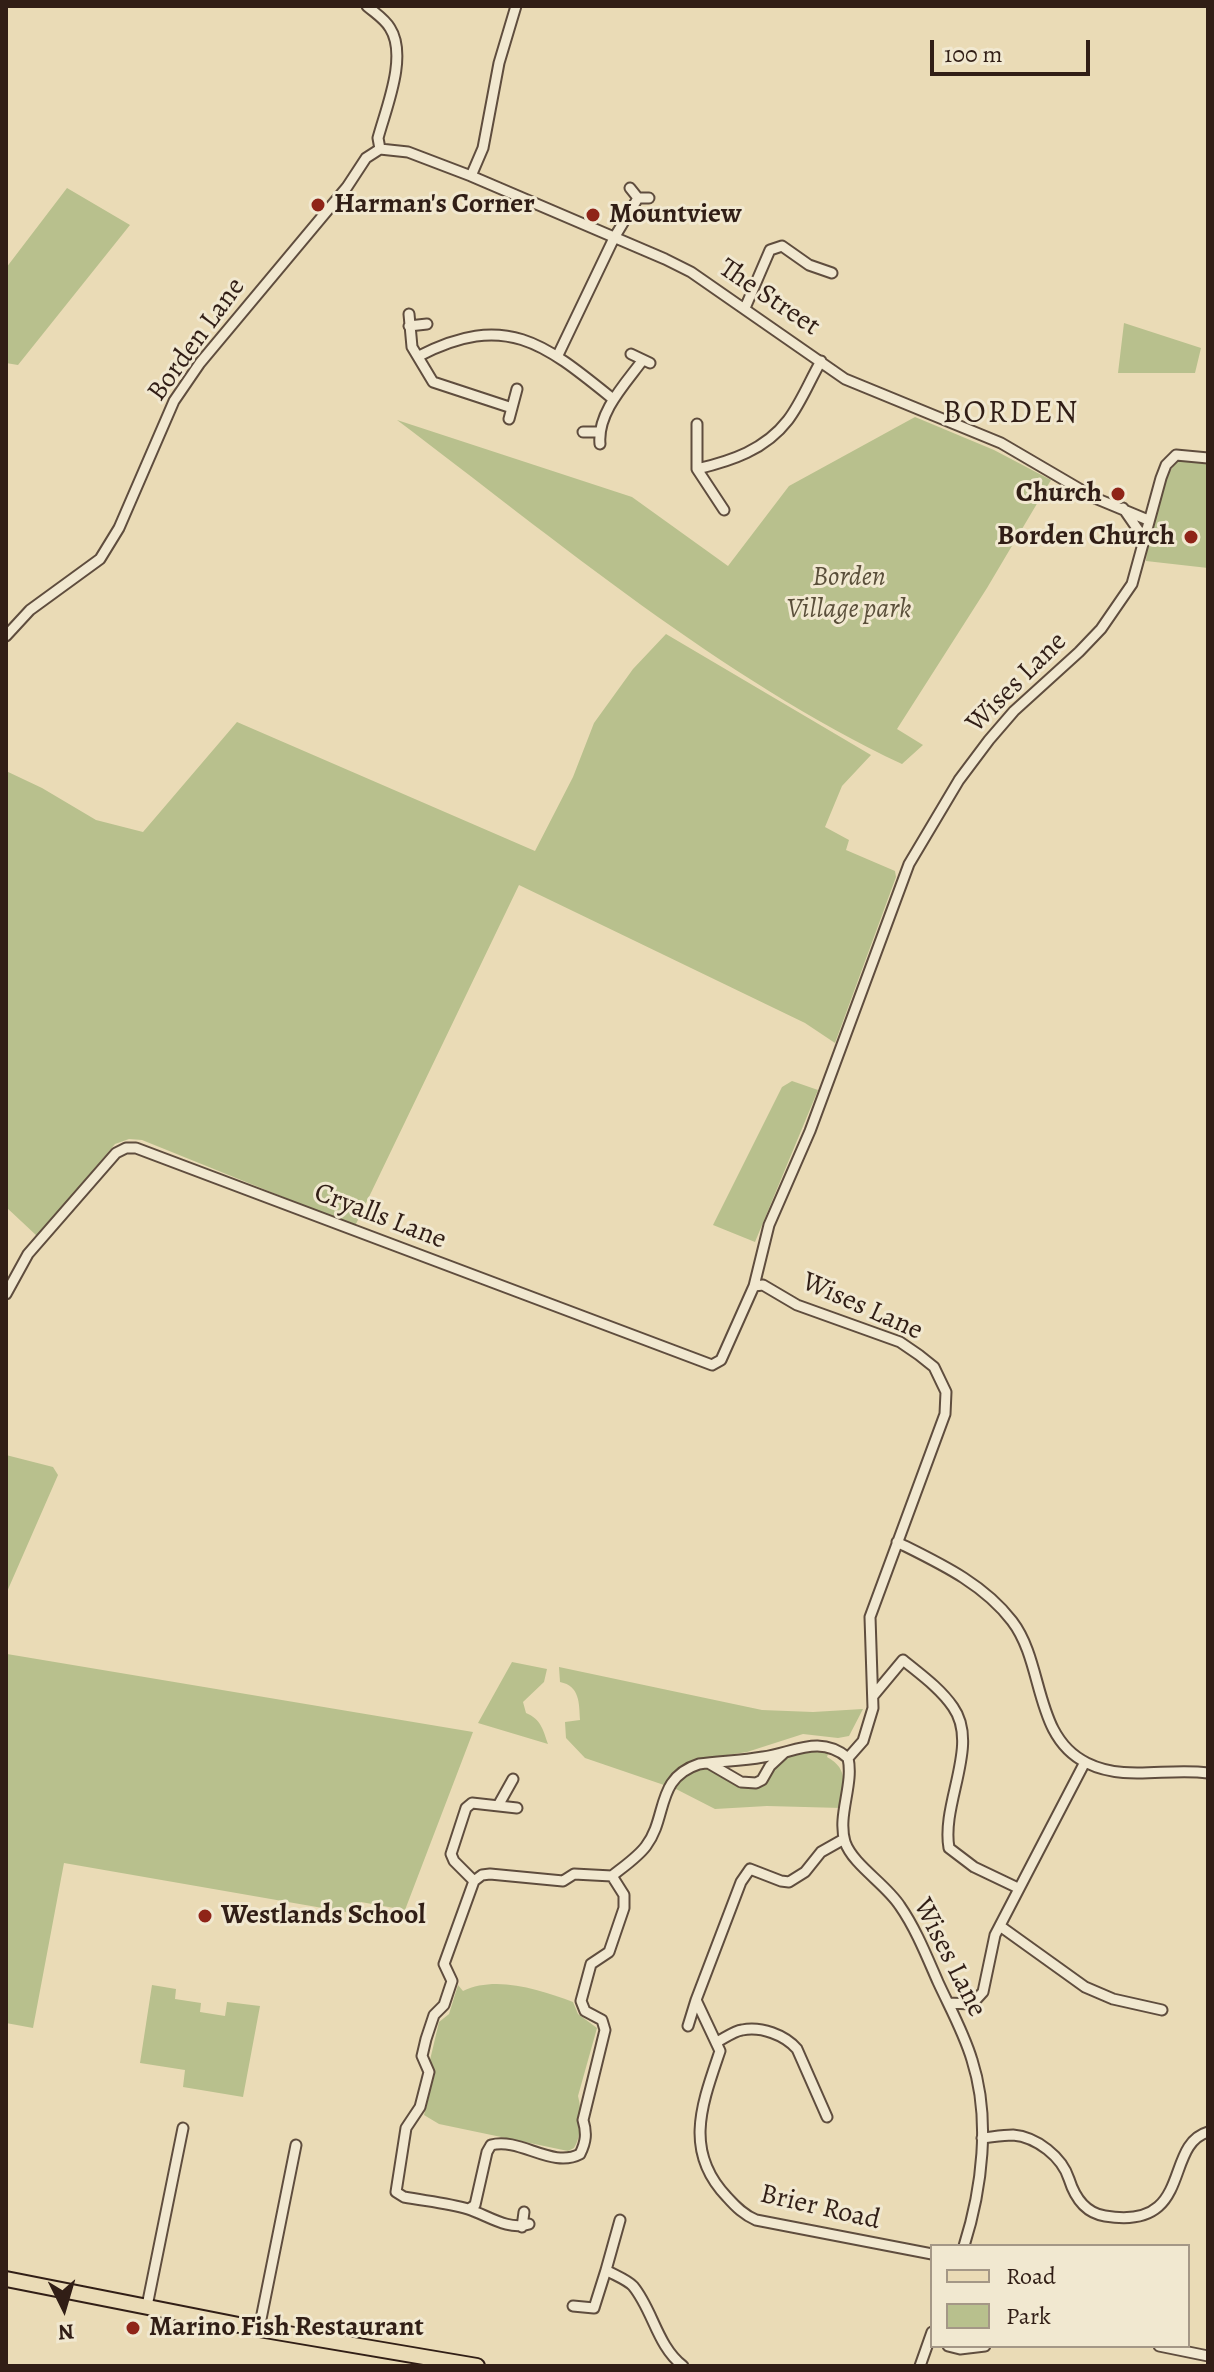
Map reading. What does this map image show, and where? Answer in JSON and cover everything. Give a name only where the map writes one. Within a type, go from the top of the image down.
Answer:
[{"type":"main road","points":[[6,2279],[259,2329],[477,2366]]},
{"type":"street","points":[[367,6],[389,25],[398,45],[397,63],[378,138],[380,149]]},
{"type":"street","points":[[471,176],[483,148],[499,63],[516,6]]},
{"type":"street","name":"The Street","points":[[380,149],[408,152],[471,176],[691,272],[845,379],[1001,443],[1095,498],[1148,520]]},
{"type":"street","name":"Borden Lane","points":[[6,636],[30,610],[100,559],[119,528],[174,401],[200,363],[347,187],[366,158],[380,149]]},
{"type":"street","points":[[558,355],[614,238],[643,198],[630,188]]},
{"type":"street","points":[[745,308],[770,250],[782,246],[809,265],[832,273]]},
{"type":"street","points":[[409,314],[412,347],[433,382],[512,408]]},
{"type":"street","points":[[409,326],[427,324]]},
{"type":"street","points":[[419,356],[447,342],[473,336],[520,338],[558,355],[613,399]]},
{"type":"street","points":[[600,444],[599,432],[613,399],[646,362],[631,354]]},
{"type":"street","points":[[697,469],[746,454],[770,438],[788,420],[821,361]]},
{"type":"street","points":[[509,419],[517,389]]},
{"type":"street","points":[[697,424],[697,469],[724,510]]},
{"type":"street","points":[[583,432],[599,432]]},
{"type":"street","name":"Wises Lane","points":[[965,2244],[975,2206],[982,2138],[978,2082],[973,2062],[901,1907],[886,1887],[854,1857],[844,1839],[843,1826],[851,1772],[848,1758],[863,1741],[873,1708],[870,1617],[945,1414],[946,1392],[934,1367],[900,1342],[823,1316],[763,1285],[754,1286],[769,1225],[810,1131],[909,864],[959,780],[989,740],[1014,711],[1101,629],[1132,584],[1166,465],[1176,455],[1208,458]]},
{"type":"street","points":[[1123,508],[1143,537]]},
{"type":"street","name":"Cryalls Lane","points":[[6,1294],[28,1254],[116,1153],[126,1148],[136,1148],[712,1365],[721,1360],[754,1286]]},
{"type":"street","points":[[897,1542],[974,1584],[1013,1622],[1023,1637],[1051,1727],[1061,1743],[1085,1762],[1104,1770],[1137,1774],[1208,1773]]},
{"type":"street","points":[[873,1697],[903,1660],[956,1710],[963,1729],[963,1746],[947,1829],[949,1848],[974,1867],[1018,1888]]},
{"type":"street","points":[[524,2212],[525,2226],[489,2220],[469,2209],[404,2197],[395,2188],[406,2128],[420,2107],[429,2072],[422,2056],[431,2021],[444,2005],[452,1981],[444,1964],[474,1881],[490,1874],[563,1881],[574,1874],[612,1876],[648,1843],[673,1780],[689,1767],[733,1762],[806,1745],[829,1747],[848,1758]]},
{"type":"street","points":[[707,1763],[741,1782],[756,1783],[787,1751]]},
{"type":"street","points":[[948,2003],[972,2004],[983,1992],[995,1935],[1085,1762]]},
{"type":"street","points":[[499,1804],[513,1779]]},
{"type":"street","points":[[474,1881],[451,1854],[466,1808],[472,1803],[517,1808]]},
{"type":"street","points":[[688,2026],[741,1882],[750,1869],[789,1882],[805,1872],[821,1852],[844,1839]]},
{"type":"street","points":[[469,2209],[475,2205],[491,2145],[504,2143],[565,2159],[580,2154],[584,2145],[587,2131],[583,2120],[605,2030],[602,2020],[585,2011],[581,2001],[591,1964],[609,1952],[624,1908],[624,1895],[612,1876]]},
{"type":"street","points":[[1000,1926],[1085,1987],[1113,1999],[1162,2010]]},
{"type":"street","points":[[696,2000],[717,2042],[741,2029],[767,2032],[790,2040],[797,2049],[827,2117]]},
{"type":"street","name":"Brier Road","points":[[717,2042],[720,2051],[699,2126],[701,2153],[713,2183],[738,2209],[749,2217],[769,2224],[930,2254]]},
{"type":"street","points":[[147,2306],[183,2128]]},
{"type":"street","points":[[982,2138],[1013,2135],[1026,2138],[1051,2153],[1064,2167],[1075,2194],[1088,2210],[1124,2218],[1143,2215],[1162,2202],[1174,2187],[1189,2144],[1208,2132]]},
{"type":"street","points":[[259,2329],[296,2145]]},
{"type":"street","points":[[573,2306],[594,2308],[620,2220]]},
{"type":"street","points":[[606,2270],[632,2286],[669,2353],[683,2366]]},
{"type":"street","points":[[920,2366],[930,2341]]},
{"type":"street","points":[[1169,2348],[1208,2356]]},
{"type":"green space","points":[[67,188],[130,225],[18,365],[6,363],[6,268]]},
{"type":"green space","points":[[1124,323],[1201,348],[1195,373],[1118,373]]},
{"type":"green space","name":"Borden Village park","points":[[915,417],[994,450],[1051,480],[897,729],[923,745],[902,764],[835,730],[705,649],[579,559],[397,420],[632,497],[728,566],[789,486]]},
{"type":"green space","points":[[1177,462],[1208,462],[1208,568],[1146,561],[1151,522],[1163,484]]},
{"type":"green space","points":[[666,634],[871,755],[842,786],[825,827],[849,840],[846,850],[895,871],[896,877],[835,1043],[805,1023],[519,885],[355,1226],[142,1140],[129,1139],[115,1144],[37,1236],[6,1207],[6,771],[96,820],[143,832],[237,722],[535,851],[573,777],[594,723],[633,669]]},
{"type":"green space","points":[[792,1081],[818,1090],[755,1242],[713,1225],[782,1087]]},
{"type":"green space","points":[[6,1455],[53,1467],[58,1475],[6,1594]]},
{"type":"green space","points":[[6,1648],[7,1654],[473,1732],[405,1910],[361,1902],[357,1914],[64,1863],[33,2028],[6,2023]]},
{"type":"green space","points":[[512,1662],[547,1669],[544,1682],[523,1702],[526,1713],[541,1726],[548,1744],[478,1723]]},
{"type":"green space","points":[[559,1667],[762,1710],[813,1712],[863,1709],[849,1736],[838,1738],[803,1734],[747,1752],[701,1759],[676,1770],[664,1785],[585,1758],[566,1738],[565,1722],[580,1720],[579,1707],[575,1691],[560,1682]]},
{"type":"green space","points":[[815,1748],[828,1754],[827,1757],[842,1773],[842,1808],[767,1806],[715,1809],[674,1788],[681,1777],[702,1766],[747,1787],[762,1785],[784,1756]]},
{"type":"green space","points":[[504,1984],[547,1993],[573,2002],[578,2014],[597,2028],[578,2096],[579,2137],[574,2148],[568,2151],[439,2124],[424,2115],[435,2073],[430,2060],[439,2022],[449,2014],[458,1985],[463,1991],[476,1986]]},
{"type":"green space","points":[[152,1985],[176,1989],[175,1999],[201,2003],[200,2012],[225,2016],[227,2002],[260,2006],[243,2097],[183,2087],[185,2070],[140,2063]]},
{"type":"place","name":"Harman's Corner","points":[[318,205]]},
{"type":"place","name":"Mountview","points":[[593,215]]},
{"type":"place","name":"Church","points":[[1118,494]]},
{"type":"place","name":"Borden Church","points":[[1191,537]]},
{"type":"place","name":"Westlands School","points":[[205,1916]]},
{"type":"place","name":"Marino Fish Restaurant","points":[[133,2328]]},
{"type":"district","name":"BORDEN","points":[[1011,414]]}]
